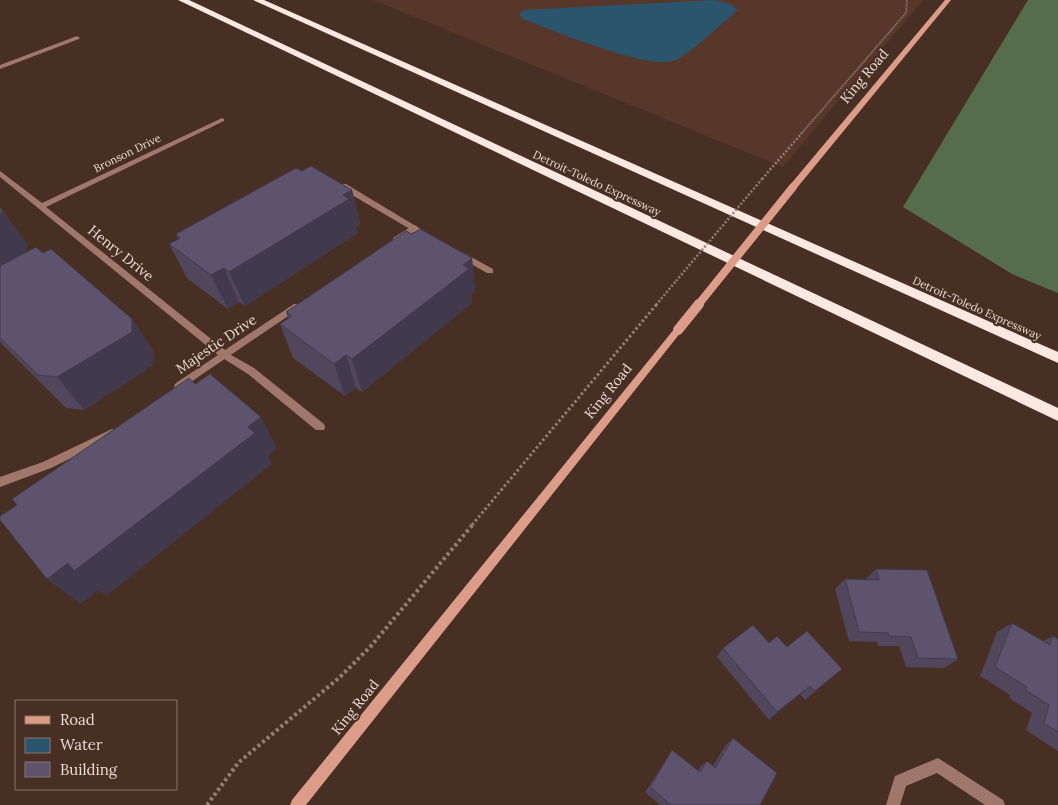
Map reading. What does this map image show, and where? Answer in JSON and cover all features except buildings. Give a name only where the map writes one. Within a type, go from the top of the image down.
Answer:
[{"type":"highway","name":"Detroit-Toledo Expressway","points":[[182,0],[1058,415]]},
{"type":"highway","name":"Detroit-Toledo Expressway","points":[[257,0],[1058,358]]},
{"type":"main road","name":"King Road","points":[[297,805],[793,187],[948,0]]},
{"type":"street","points":[[0,67],[77,38]]},
{"type":"street","name":"Bronson Drive","points":[[41,206],[222,120]]},
{"type":"street","name":"Henry Drive","points":[[0,173],[224,355],[251,371],[320,427]]},
{"type":"street","points":[[343,186],[439,242]]},
{"type":"street","points":[[390,244],[414,228]]},
{"type":"street","points":[[456,252],[490,271]]},
{"type":"street","name":"Majestic Drive","points":[[170,393],[307,300]]},
{"type":"street","points":[[0,482],[47,465],[124,426]]},
{"type":"street","points":[[893,805],[900,780],[938,765],[998,805]]},
{"type":"path","points":[[206,805],[238,763],[340,676],[371,646],[762,179],[906,13],[907,0]]},
{"type":"shaded area","points":[[373,0],[923,0],[783,167]]},
{"type":"green space","points":[[1028,0],[1058,0],[1058,293],[1012,274],[903,207]]},
{"type":"water","points":[[714,0],[730,4],[738,10],[686,54],[678,59],[666,62],[626,56],[523,19],[519,14],[525,10]]}]
